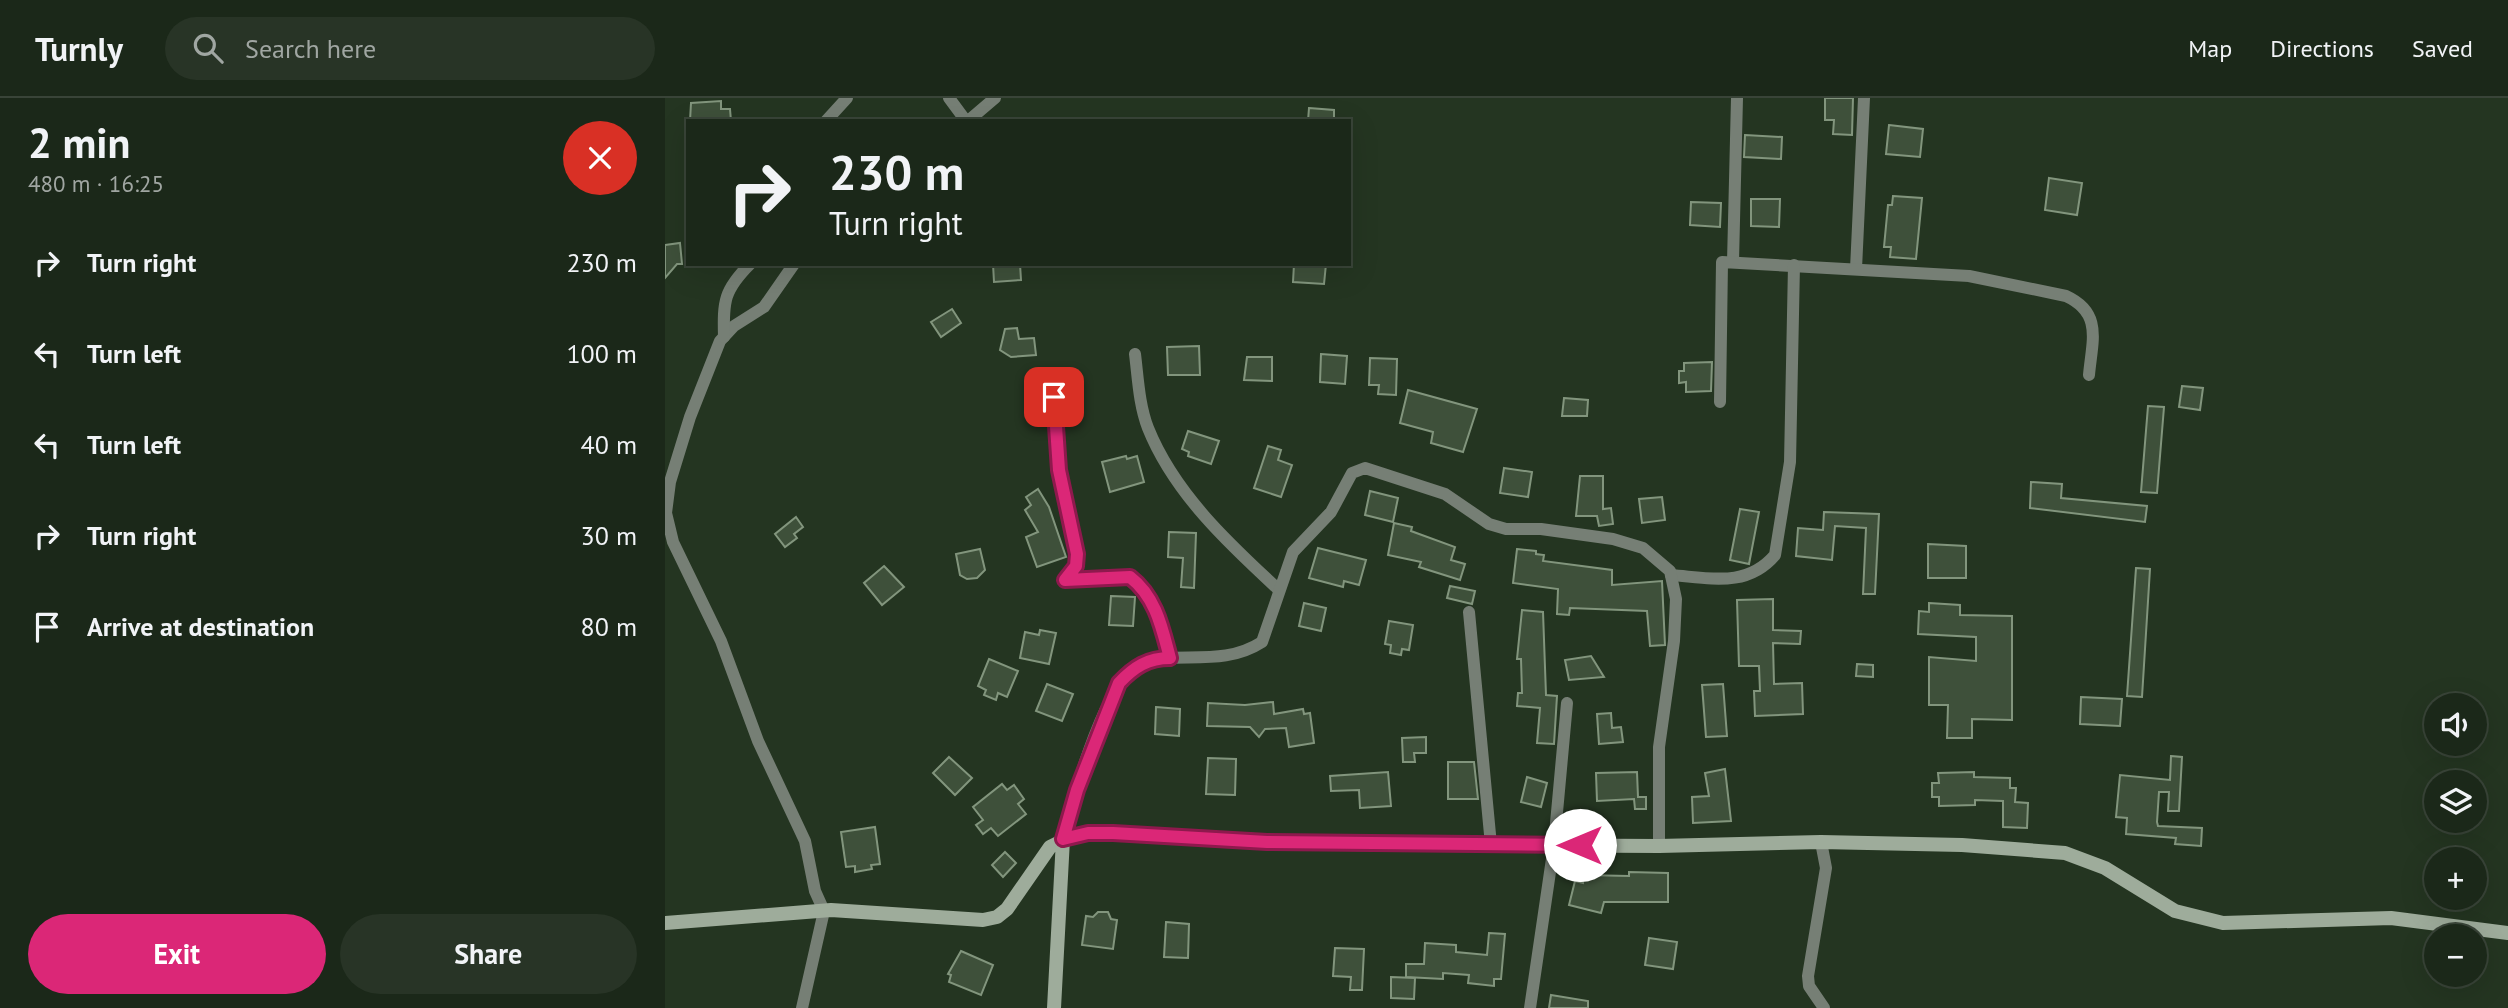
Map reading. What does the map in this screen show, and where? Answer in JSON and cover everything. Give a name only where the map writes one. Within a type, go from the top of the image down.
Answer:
[{"type":"street","points":[[828,119],[847,98]]},
{"type":"street","points":[[949,98],[965,119]]},
{"type":"street","points":[[969,119],[995,98]]},
{"type":"street","points":[[1733,262],[1737,98]]},
{"type":"street","points":[[1856,269],[1864,98]]},
{"type":"street","points":[[1720,402],[1722,262],[1969,276],[2066,296],[2079,302],[2091,319],[2093,330],[2089,375]]},
{"type":"street","points":[[1671,575],[1743,578],[1753,574],[1775,555],[1790,462],[1794,265]]},
{"type":"street","points":[[724,337],[723,304],[732,282],[748,266]]},
{"type":"street","points":[[793,266],[764,307],[724,337],[711,360],[689,417],[670,482],[666,513],[673,542],[721,641],[758,741],[797,819],[805,841],[814,891],[824,911],[802,1008]]},
{"type":"street","points":[[1135,354],[1142,405],[1159,451],[1190,498],[1233,548],[1279,590]]},
{"type":"street","points":[[1052,373],[1059,470],[1077,554],[1076,566],[1065,580],[1130,577],[1145,588],[1160,621],[1170,658]]},
{"type":"street","points":[[1054,1008],[1063,839],[1079,784],[1119,683],[1132,670],[1148,660],[1221,657],[1251,649],[1262,642],[1293,552],[1331,512],[1352,473],[1365,468],[1445,494],[1489,524],[1506,529],[1582,534],[1643,548],[1660,560],[1671,575],[1676,598],[1660,737],[1659,846]]},
{"type":"street","points":[[1469,612],[1491,845]]},
{"type":"street","points":[[1530,1008],[1554,845],[1567,704]]},
{"type":"street","points":[[665,923],[824,911],[967,920],[997,917],[1007,909],[1042,856],[1063,839],[1088,833],[1113,833],[1267,842],[1659,846],[1821,842],[1962,845],[2064,853],[2105,868],[2175,911],[2223,923],[2391,918],[2508,933]]},
{"type":"street","points":[[1821,842],[1826,867],[1808,976],[1809,986],[1824,1008]]},
{"type":"building","points":[[1825,98],[1853,98],[1852,135],[1833,134],[1834,120],[1825,120]]},
{"type":"building","points":[[721,101],[721,109],[730,109],[731,119],[690,119],[691,103]]},
{"type":"building","points":[[1309,108],[1334,110],[1334,119],[1308,119]]},
{"type":"building","points":[[1889,125],[1923,129],[1920,157],[1886,154]]},
{"type":"building","points":[[1745,135],[1782,137],[1781,159],[1744,157]]},
{"type":"building","points":[[2049,178],[2082,183],[2077,215],[2045,210]]},
{"type":"building","points":[[1893,196],[1922,198],[1916,259],[1890,257],[1891,247],[1884,247],[1888,205],[1892,205]]},
{"type":"building","points":[[1751,199],[1780,199],[1779,227],[1751,226]]},
{"type":"building","points":[[1691,202],[1721,203],[1720,227],[1690,225]]},
{"type":"building","points":[[680,243],[682,264],[677,264],[665,278],[665,245]]},
{"type":"building","points":[[993,266],[1020,266],[1021,280],[994,282]]},
{"type":"building","points":[[1294,266],[1326,266],[1324,284],[1293,282]]},
{"type":"building","points":[[952,309],[961,323],[941,337],[931,322]]},
{"type":"building","points":[[1017,328],[1019,339],[1034,338],[1036,355],[1011,357],[1000,350],[1005,329]]},
{"type":"building","points":[[1199,346],[1200,375],[1168,375],[1167,347]]},
{"type":"building","points":[[1321,354],[1347,356],[1345,384],[1320,382]]},
{"type":"building","points":[[1247,357],[1272,357],[1272,381],[1244,380]]},
{"type":"building","points":[[1370,358],[1397,359],[1396,395],[1378,394],[1379,385],[1369,385]]},
{"type":"building","points":[[1712,362],[1711,391],[1686,392],[1686,382],[1679,383],[1679,371],[1684,371],[1684,363]]},
{"type":"building","points":[[2182,386],[2203,388],[2200,410],[2179,407]]},
{"type":"building","points":[[1408,390],[1477,409],[1463,452],[1431,443],[1433,432],[1400,423]]},
{"type":"building","points":[[1564,398],[1588,400],[1587,416],[1562,416]]},
{"type":"building","points":[[2148,406],[2164,407],[2157,493],[2141,492]]},
{"type":"building","points":[[1188,431],[1219,441],[1211,464],[1188,456],[1189,452],[1182,449]]},
{"type":"building","points":[[1268,446],[1281,450],[1278,460],[1292,465],[1281,497],[1254,488]]},
{"type":"building","points":[[1126,456],[1127,459],[1137,456],[1144,482],[1110,492],[1102,462]]},
{"type":"building","points":[[1504,468],[1532,472],[1528,497],[1500,493]]},
{"type":"building","points":[[1580,476],[1603,476],[1603,509],[1611,508],[1613,524],[1599,526],[1597,516],[1576,516]]},
{"type":"building","points":[[2031,482],[2062,484],[2061,498],[2147,506],[2145,522],[2030,508]]},
{"type":"building","points":[[1038,489],[1049,507],[1066,557],[1037,567],[1026,537],[1038,532],[1025,510],[1031,505],[1026,497]]},
{"type":"building","points":[[1370,491],[1398,498],[1393,522],[1365,515]]},
{"type":"building","points":[[1662,497],[1665,520],[1642,523],[1639,499]]},
{"type":"building","points":[[1740,509],[1759,512],[1749,564],[1730,560]]},
{"type":"building","points":[[1824,512],[1879,514],[1875,594],[1863,594],[1866,528],[1835,526],[1832,560],[1796,556],[1798,528],[1823,530]]},
{"type":"building","points":[[796,517],[803,527],[794,534],[797,538],[785,547],[775,534]]},
{"type":"building","points":[[1394,523],[1412,527],[1411,531],[1455,547],[1451,560],[1465,564],[1460,580],[1419,567],[1421,562],[1388,555]]},
{"type":"building","points":[[1169,532],[1196,533],[1194,588],[1181,587],[1183,558],[1168,557]]},
{"type":"building","points":[[1928,544],[1966,546],[1966,578],[1928,578]]},
{"type":"building","points":[[1318,548],[1366,560],[1359,585],[1344,581],[1343,587],[1309,578]]},
{"type":"building","points":[[980,549],[985,570],[977,578],[967,579],[960,575],[956,554]]},
{"type":"building","points":[[1517,549],[1536,551],[1536,554],[1544,555],[1543,561],[1612,570],[1612,585],[1662,581],[1665,645],[1650,646],[1647,611],[1570,608],[1569,615],[1557,614],[1558,589],[1513,583]]},
{"type":"building","points":[[884,566],[904,587],[882,605],[864,583]]},
{"type":"building","points":[[2136,568],[2150,569],[2142,697],[2127,696]]},
{"type":"building","points":[[1450,586],[1475,591],[1472,604],[1447,598]]},
{"type":"building","points":[[1111,596],[1135,597],[1133,626],[1109,625]]},
{"type":"building","points":[[1773,599],[1773,630],[1801,631],[1800,644],[1773,643],[1774,684],[1802,683],[1803,714],[1755,716],[1754,691],[1760,691],[1759,666],[1739,666],[1737,600]]},
{"type":"building","points":[[1304,603],[1326,608],[1321,631],[1299,626]]},
{"type":"building","points":[[1929,603],[1960,605],[1960,615],[2012,616],[2012,720],[1972,719],[1972,738],[1947,738],[1948,705],[1929,705],[1929,657],[1976,661],[1976,637],[1918,634],[1919,611],[1929,612]]},
{"type":"building","points":[[1522,610],[1543,612],[1546,695],[1557,696],[1554,744],[1537,743],[1540,708],[1517,706],[1518,693],[1522,693],[1521,659],[1517,659]]},
{"type":"building","points":[[1389,621],[1413,625],[1409,650],[1402,649],[1401,655],[1390,653],[1391,645],[1385,644]]},
{"type":"building","points":[[1040,630],[1056,633],[1049,664],[1020,658],[1025,632],[1039,635]]},
{"type":"building","points":[[1591,656],[1604,677],[1569,680],[1565,660]]},
{"type":"building","points":[[989,659],[1018,671],[1007,697],[998,693],[996,700],[984,695],[986,690],[978,686]]},
{"type":"building","points":[[1857,664],[1873,665],[1873,677],[1856,676]]},
{"type":"building","points":[[1047,684],[1073,694],[1062,721],[1036,711]]},
{"type":"building","points":[[1723,684],[1727,736],[1706,737],[1702,685]]},
{"type":"building","points":[[2081,697],[2122,699],[2120,726],[2080,724]]},
{"type":"building","points":[[1273,702],[1274,714],[1303,709],[1304,714],[1310,713],[1314,743],[1289,747],[1286,728],[1265,729],[1259,737],[1250,727],[1207,726],[1208,703],[1245,705]]},
{"type":"building","points":[[1156,707],[1180,709],[1179,736],[1155,734]]},
{"type":"building","points":[[1611,713],[1612,728],[1621,727],[1623,742],[1599,744],[1597,714]]},
{"type":"building","points":[[1426,737],[1426,753],[1414,753],[1415,762],[1403,762],[1402,738]]},
{"type":"building","points":[[2171,756],[2182,757],[2179,811],[2168,811],[2169,792],[2159,792],[2158,826],[2202,828],[2201,846],[2175,844],[2176,838],[2126,834],[2127,818],[2116,817],[2120,775],[2170,780]]},
{"type":"building","points":[[949,757],[972,778],[955,795],[933,773]]},
{"type":"building","points":[[1208,758],[1236,759],[1235,795],[1206,794]]},
{"type":"building","points":[[1448,762],[1474,762],[1478,799],[1448,799]]},
{"type":"building","points":[[1725,769],[1731,821],[1693,823],[1692,797],[1709,796],[1705,773]]},
{"type":"building","points":[[1388,772],[1391,806],[1360,808],[1359,790],[1331,791],[1330,776]]},
{"type":"building","points":[[1637,772],[1638,797],[1646,797],[1646,809],[1635,809],[1634,799],[1597,801],[1596,773]]},
{"type":"building","points":[[1974,772],[1974,777],[2010,778],[2010,788],[2016,788],[2015,802],[2028,803],[2027,828],[2003,827],[2003,801],[1975,800],[1975,805],[1939,806],[1939,797],[1932,797],[1932,783],[1939,783],[1938,773]]},
{"type":"building","points":[[1527,777],[1547,783],[1541,807],[1521,802]]},
{"type":"building","points":[[1002,784],[1007,790],[1014,785],[1024,799],[1018,804],[1026,814],[998,836],[991,828],[983,834],[976,825],[983,820],[973,807]]},
{"type":"building","points":[[875,827],[880,864],[871,865],[872,869],[855,872],[855,866],[846,867],[841,832]]},
{"type":"building","points":[[1005,852],[1016,863],[1003,877],[992,865]]},
{"type":"building","points":[[1629,872],[1668,873],[1668,902],[1604,902],[1601,913],[1569,905],[1575,881],[1583,883],[1583,875],[1629,876]]},
{"type":"building","points":[[1098,912],[1108,912],[1111,919],[1117,920],[1113,949],[1082,945],[1086,916],[1093,917]]},
{"type":"building","points":[[1166,922],[1189,924],[1188,958],[1164,957]]},
{"type":"building","points":[[1489,933],[1505,934],[1501,979],[1494,979],[1494,986],[1468,983],[1469,975],[1443,973],[1443,979],[1406,977],[1406,964],[1424,964],[1425,943],[1456,945],[1456,952],[1487,955]]},
{"type":"building","points":[[1649,938],[1677,942],[1673,969],[1645,965]]},
{"type":"building","points":[[1335,948],[1364,949],[1362,990],[1350,990],[1351,977],[1333,976]]},
{"type":"building","points":[[961,951],[993,965],[981,995],[949,982],[951,975],[948,974]]},
{"type":"building","points":[[1391,977],[1415,978],[1414,999],[1391,998]]},
{"type":"building","points":[[1551,995],[1588,1001],[1588,1008],[1549,1008]]},
{"type":"route","points":[[1054,397],[1059,470],[1077,554],[1076,566],[1065,580],[1130,577],[1145,588],[1160,621],[1170,658],[1148,660],[1132,670],[1119,683],[1070,809],[1063,839],[1088,833],[1113,833],[1267,842],[1580,845]]}]
